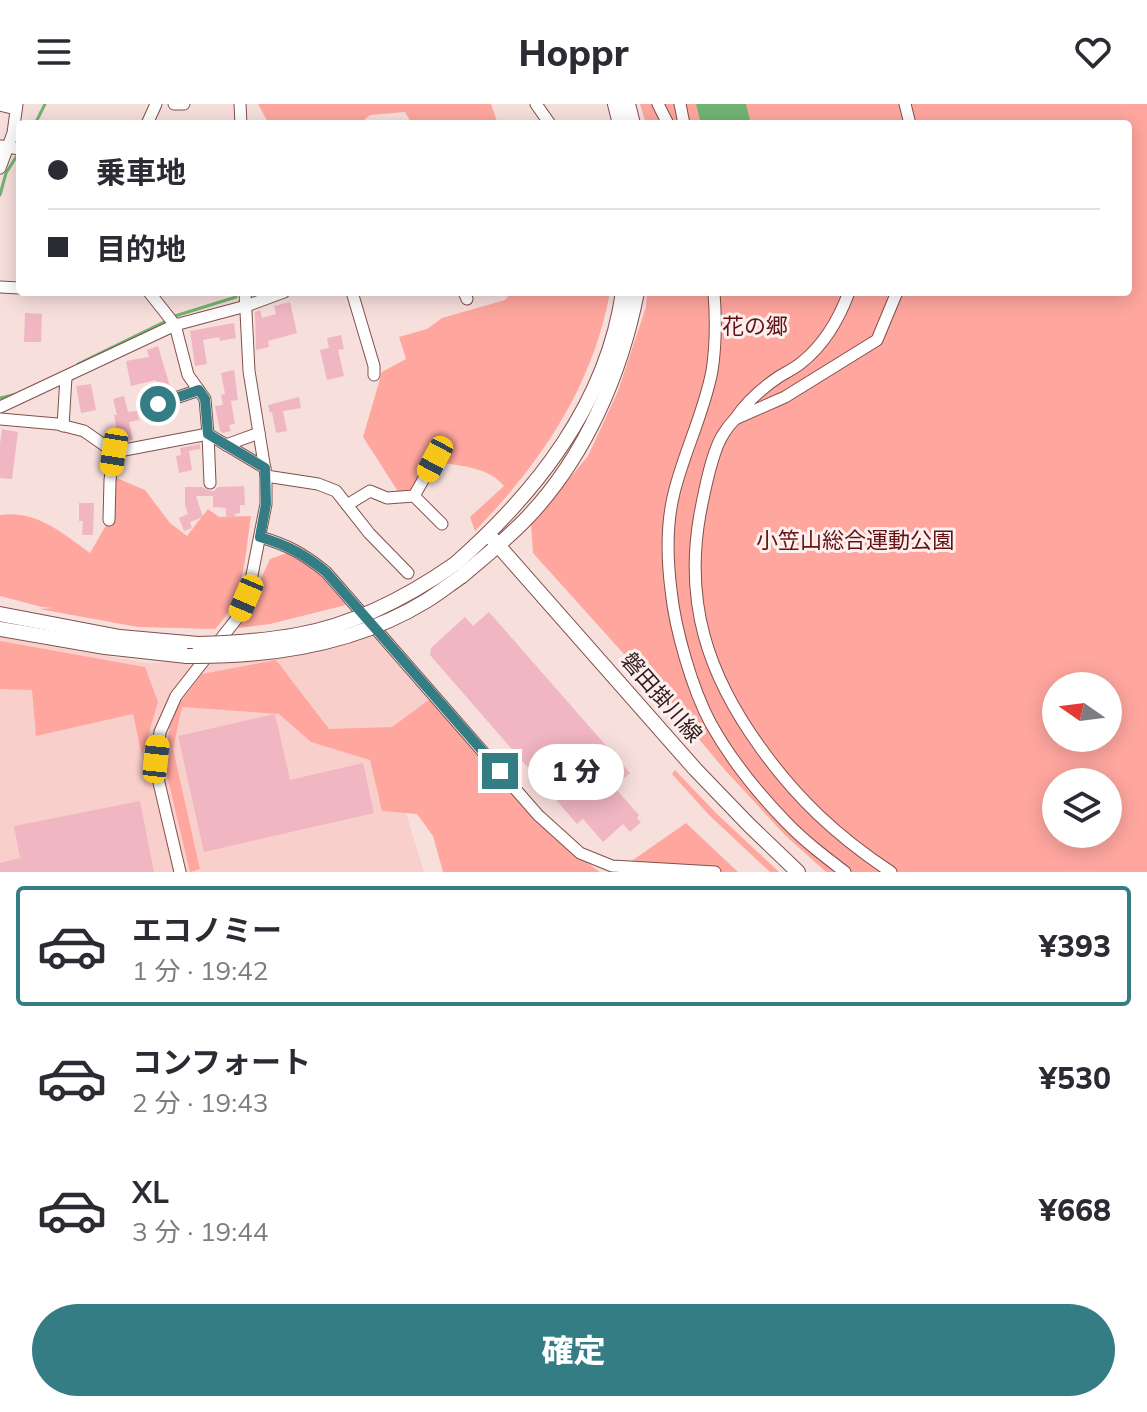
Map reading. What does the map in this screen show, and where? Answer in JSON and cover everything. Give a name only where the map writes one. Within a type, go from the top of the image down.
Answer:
[{"type":"main road","points":[[493,540],[571,434],[609,352],[622,296]]},
{"type":"main road","points":[[0,614],[21,625],[119,649],[187,656],[237,656],[302,647],[355,633],[425,602],[493,540],[527,518],[568,467],[584,441],[618,364],[636,296]]},
{"type":"main road","name":"磐田掛川線","points":[[493,540],[695,769],[798,872]]},
{"type":"main road","points":[[0,629],[21,625],[198,644],[253,642],[327,628],[459,570]]},
{"type":"street","points":[[174,104],[184,104]]},
{"type":"street","points":[[0,105],[16,106],[11,148],[0,168]]},
{"type":"street","points":[[152,296],[175,325],[188,375],[205,399],[210,483]]},
{"type":"street","points":[[180,872],[156,770],[160,732],[176,696],[238,617],[246,598],[266,504],[265,472],[249,371],[245,296]]},
{"type":"street","points":[[0,407],[175,325],[273,296]]},
{"type":"street","points":[[353,296],[374,375]]},
{"type":"street","points":[[714,296],[715,338],[711,372],[681,467],[669,523],[670,580],[676,624],[702,705],[720,739],[783,819],[845,872]]},
{"type":"street","points":[[847,296],[825,339],[801,364],[757,393],[722,435],[703,498],[696,537],[698,604],[714,668],[736,714],[796,793],[838,834],[891,872]]},
{"type":"street","points":[[735,419],[785,397],[877,340],[895,296]]},
{"type":"street","points":[[63,426],[66,377]]},
{"type":"street","points":[[151,415],[158,404],[199,390]]},
{"type":"street","points":[[0,419],[84,431],[114,452],[208,434],[265,472],[336,491],[369,533],[408,573]]},
{"type":"street","points":[[226,445],[259,433]]},
{"type":"street","points":[[109,520],[114,452]]},
{"type":"street","points":[[414,496],[435,459]]},
{"type":"street","points":[[347,505],[370,491],[387,498],[414,496],[442,524]]},
{"type":"street","points":[[260,537],[291,547],[326,572],[538,815],[580,853],[612,866],[715,872]]},
{"type":"shaded area","points":[[696,104],[746,104],[750,120],[700,120]]},
{"type":"shaded area","points":[[372,636],[443,714],[383,810],[406,813],[424,872],[0,872],[0,637],[146,663],[295,657]]},
{"type":"green space","points":[[258,104],[491,104],[497,120],[410,120],[405,112],[370,115],[364,120],[267,120]]},
{"type":"green space","name":"小笠山総合運動公園","points":[[640,104],[1147,104],[1147,872],[826,872],[785,835],[533,553],[531,524],[588,456],[618,391],[646,307],[647,296],[1132,296],[1132,120],[645,120]]},
{"type":"green space","points":[[508,296],[609,296],[591,359],[561,421],[522,478],[475,531],[470,517],[504,486],[498,480],[474,468],[438,462],[430,468],[417,503],[399,493],[363,437],[382,372],[406,359],[399,337],[427,329],[442,318],[505,300]]},
{"type":"green space","points":[[114,477],[145,490],[170,523],[187,536],[208,509],[219,517],[251,516],[238,591],[215,629],[138,627],[39,609],[53,608],[0,596],[0,515],[13,514],[37,520],[90,553],[109,520]]},
{"type":"green space","points":[[287,553],[314,568],[346,605],[270,624],[238,628],[270,559]]},
{"type":"green space","points":[[0,641],[145,667],[158,702],[142,756],[133,714],[36,736],[32,690],[0,689]]},
{"type":"green space","points":[[276,660],[329,729],[392,727],[430,699],[554,838],[600,872],[443,872],[433,836],[417,814],[382,811],[370,760],[311,742],[279,714],[182,707],[173,749],[200,869],[190,872],[164,763],[172,713],[202,674]]},
{"type":"green space","points":[[675,770],[779,872],[770,872],[709,815],[672,774]]},
{"type":"green space","points":[[686,823],[738,872],[621,872],[623,867]]},
{"type":"building","points":[[290,302],[297,333],[268,341],[269,347],[256,350],[255,312],[260,310],[262,318],[276,314],[274,306]]},
{"type":"building","points":[[25,313],[42,314],[41,342],[24,342]]},
{"type":"building","points":[[234,323],[236,338],[203,340],[207,364],[195,366],[190,331]]},
{"type":"building","points":[[341,335],[344,349],[338,350],[344,376],[327,380],[320,350],[329,348],[327,338]]},
{"type":"building","points":[[158,346],[171,390],[160,394],[156,380],[131,386],[126,361],[149,357],[147,350]]},
{"type":"building","points":[[234,370],[238,400],[231,401],[235,424],[229,425],[231,431],[222,433],[215,406],[223,405],[221,395],[225,394],[221,373]]},
{"type":"building","points":[[91,384],[96,410],[81,413],[76,386]]},
{"type":"building","points":[[124,396],[128,412],[137,411],[139,420],[129,422],[133,440],[119,442],[113,399]]},
{"type":"building","points":[[299,397],[301,408],[283,411],[287,431],[276,433],[268,405]]},
{"type":"building","points":[[2,429],[18,432],[12,479],[0,478]]},
{"type":"building","points":[[200,444],[200,449],[189,451],[192,470],[179,473],[176,456],[181,455],[180,448]]},
{"type":"building","points":[[244,486],[245,505],[240,505],[240,513],[235,517],[226,518],[226,508],[213,507],[213,496],[196,496],[203,517],[190,522],[192,528],[184,531],[179,518],[188,514],[185,487],[214,491],[218,487]]},
{"type":"building","points":[[79,503],[94,503],[93,535],[82,535]]},
{"type":"building","points":[[489,612],[630,773],[614,787],[639,815],[637,818],[641,822],[630,832],[623,824],[603,842],[583,819],[577,824],[430,655],[431,648],[465,617],[473,626]]},
{"type":"building","points":[[275,714],[290,780],[363,763],[374,813],[204,852],[178,736]]},
{"type":"building","points":[[140,801],[154,872],[0,872],[0,863],[20,858],[14,826]]},
{"type":"waterway","points":[[37,120],[45,104]]},
{"type":"waterway","points":[[0,195],[6,173],[16,157]]},
{"type":"waterway","points":[[175,316],[236,297]]},
{"type":"waterway","points":[[78,364],[164,322]]},
{"type":"waterway","points":[[0,398],[17,394]]},
{"type":"route","points":[[158,404],[199,390],[205,399],[208,434],[265,468],[266,504],[260,537],[291,547],[326,572],[500,771]]},
{"type":"park label","name":"花の郷","points":[[755,326]]}]
